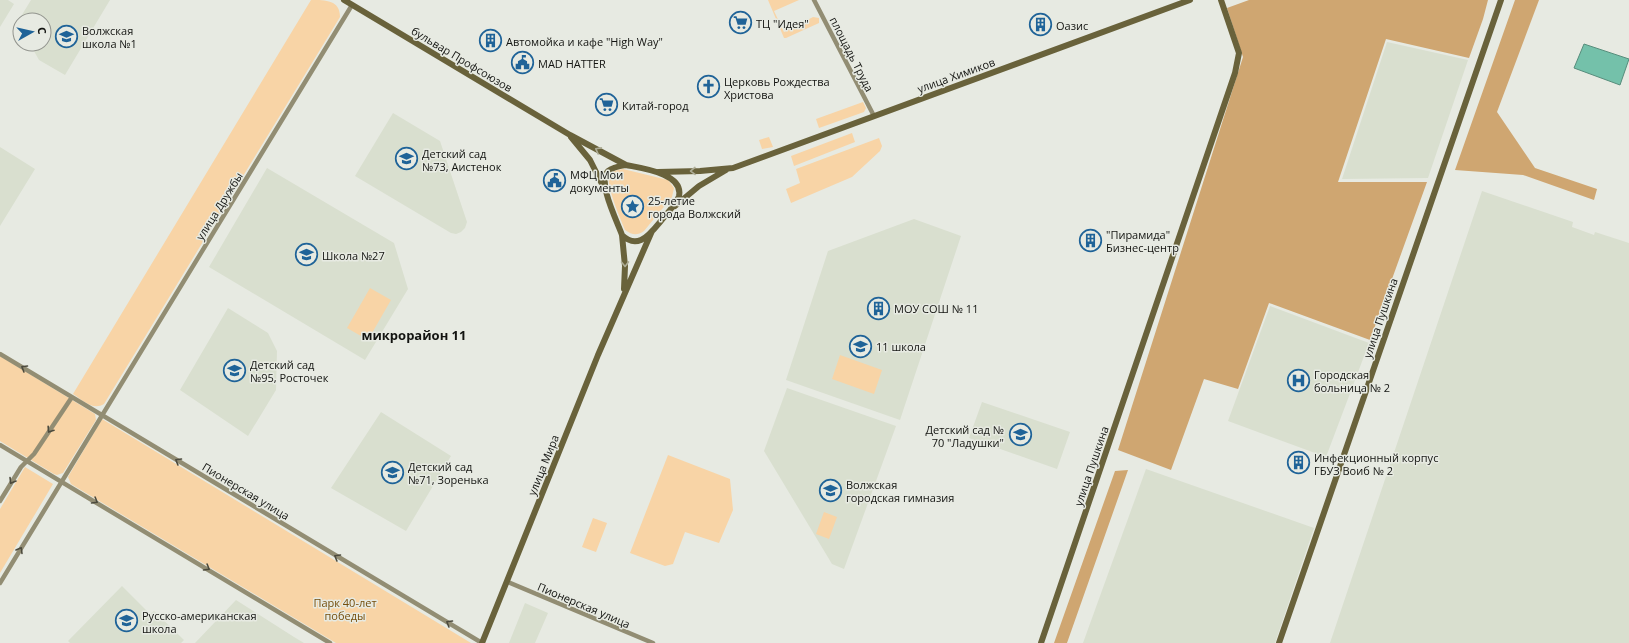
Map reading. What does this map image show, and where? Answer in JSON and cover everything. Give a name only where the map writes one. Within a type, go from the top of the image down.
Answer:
[{"type":"street","name":"бульвар Профсоюзов","points":[[344,0],[570,135],[626,165]]},
{"type":"street","name":"площадь Труда","points":[[814,0],[874,116]]},
{"type":"street","name":"улица Химиков","points":[[672,208],[699,186],[729,169],[1190,0]]},
{"type":"street","name":"улица Пушкина","points":[[1041,643],[1235,73],[1239,53],[1220,0]]},
{"type":"street","name":"улица Пушкина","points":[[1279,643],[1501,0]]},
{"type":"street","name":"улица Дружбы","points":[[61,482],[352,5]]},
{"type":"street","name":"бульвар Профсоюзов","points":[[570,135],[590,160],[604,188]]},
{"type":"street","points":[[626,165],[658,172],[672,180],[678,187],[679,196],[672,208],[652,231],[641,240],[632,242],[622,235],[604,188],[604,177],[608,171],[615,167],[626,165]]},
{"type":"street","name":"улица Химиков","points":[[658,172],[729,169]]},
{"type":"street","name":"улица Мира","points":[[482,643],[508,582],[592,368],[652,231]]},
{"type":"street","name":"улица Мира","points":[[622,235],[625,266],[624,294]]},
{"type":"street","name":"Пионерская улица","points":[[0,354],[482,643]]},
{"type":"street","points":[[0,501],[21,467],[34,454],[72,397]]},
{"type":"street","points":[[0,445],[330,643]]},
{"type":"street","points":[[0,583],[61,482]]},
{"type":"street","name":"Пионерская улица","points":[[508,582],[653,643]]},
{"type":"shaded area","points":[[0,0],[8,0],[14,4],[0,27]]},
{"type":"shaded area","name":"Волжская школа №1","points":[[31,0],[110,0],[65,75],[39,60],[34,52],[52,52],[52,12],[24,12]]},
{"type":"shaded area","points":[[1249,0],[1488,0],[1469,58],[1386,39],[1338,182],[1427,182],[1370,340],[1269,303],[1238,389],[1204,379],[1171,470],[1118,450],[1243,57],[1227,8]]},
{"type":"shaded area","points":[[1515,0],[1539,0],[1497,112],[1535,168],[1597,189],[1594,200],[1523,175],[1455,170]]},
{"type":"shaded area","points":[[1387,42],[1468,60],[1428,178],[1342,179]]},
{"type":"shaded area","points":[[1584,44],[1629,59],[1620,85],[1574,68]]},
{"type":"shaded area","name":"Детский сад №73, Аистенок","points":[[393,113],[440,141],[467,222],[465,228],[461,232],[456,234],[451,233],[355,176]]},
{"type":"shaded area","points":[[0,147],[35,169],[0,226]]},
{"type":"shaded area","name":"Школа №27","points":[[267,168],[394,243],[408,289],[365,360],[209,267]]},
{"type":"shaded area","points":[[1482,191],[1573,222],[1572,227],[1594,235],[1595,232],[1629,243],[1629,643],[1330,643]]},
{"type":"shaded area","name":"11 школа","points":[[914,219],[961,236],[900,420],[786,380],[828,251]]},
{"type":"shaded area","name":"Городская больница № 2","points":[[1270,306],[1369,343],[1326,457],[1228,421]]},
{"type":"shaded area","name":"Детский сад №95, Росточек","points":[[228,308],[268,333],[277,351],[276,390],[248,436],[180,390]]},
{"type":"shaded area","name":"Волжская городская гимназия","points":[[787,388],[896,426],[844,569],[832,564],[764,451]]},
{"type":"shaded area","name":"Детский сад № 70 \"Ладушки\"","points":[[982,402],[1070,432],[1057,469],[969,438]]},
{"type":"shaded area","name":"Детский сад №71, Зоренька","points":[[381,412],[451,456],[406,531],[331,488]]},
{"type":"shaded area","points":[[1146,469],[1314,528],[1275,643],[1083,643]]},
{"type":"shaded area","points":[[1128,470],[1067,643],[1054,643],[1115,471]]},
{"type":"shaded area","name":"Русско-американская школа","points":[[122,586],[150,614],[154,611],[184,640],[181,643],[70,643],[68,641]]},
{"type":"shaded area","points":[[236,600],[294,637],[304,643],[195,643]]},
{"type":"shaded area","points":[[525,603],[548,613],[535,643],[509,643]]},
{"type":"green space","points":[[311,0],[322,0],[335,4],[338,7],[340,17],[104,404],[96,406],[84,402],[73,394]]},
{"type":"green space","points":[[768,0],[799,0],[774,11],[784,32],[813,17],[819,18],[819,23],[784,38]]},
{"type":"green space","points":[[863,102],[866,108],[864,112],[819,128],[816,119]]},
{"type":"green space","points":[[852,133],[855,142],[794,166],[791,156]]},
{"type":"green space","points":[[769,137],[773,147],[762,149],[759,140]]},
{"type":"green space","points":[[879,138],[882,146],[880,151],[852,177],[791,203],[786,189],[800,183],[796,169]]},
{"type":"green space","points":[[623,169],[668,180],[674,188],[672,197],[644,231],[637,234],[632,234],[625,230],[614,203],[610,187],[610,174]]},
{"type":"green space","points":[[370,288],[391,300],[368,340],[347,328]]},
{"type":"green space","points":[[840,355],[882,370],[874,394],[832,379]]},
{"type":"green space","points":[[0,356],[95,414],[96,420],[63,473],[57,475],[54,474],[0,441]]},
{"type":"green space","name":"Парк 40-лет победы","points":[[102,419],[471,643],[336,643],[71,484],[68,477]]},
{"type":"green space","points":[[668,455],[730,479],[733,510],[719,543],[685,532],[673,564],[665,566],[630,553]]},
{"type":"green space","points":[[25,467],[53,484],[0,573],[0,509]]},
{"type":"green space","points":[[824,512],[837,517],[829,539],[816,534]]},
{"type":"green space","points":[[593,518],[607,523],[596,552],[582,547]]},
{"type":"place","name":"ТЦ \"Идея\"","points":[[740,23]]},
{"type":"place","name":"Оазис","points":[[1041,25]]},
{"type":"place","name":"Волжская школа №1","points":[[66,36]]},
{"type":"place","name":"Автомойка и кафе \"High Way\"","points":[[490,41]]},
{"type":"place","name":"MAD HATTER","points":[[522,63]]},
{"type":"place","name":"Церковь Рождества Христова","points":[[708,87]]},
{"type":"place","name":"Китай-город","points":[[607,105]]},
{"type":"place","name":"Детский сад №73, Аистенок","points":[[406,159]]},
{"type":"place","name":"МФЦ Мои документы","points":[[554,180]]},
{"type":"place","name":"25-летие города Волжский","points":[[632,206]]},
{"type":"place","name":"\"Пирамида\" Бизнес-центр","points":[[1091,240]]},
{"type":"place","name":"Школа №27","points":[[307,255]]},
{"type":"place","name":"МОУ СОШ № 11","points":[[878,308]]},
{"type":"place","name":"11 школа","points":[[861,346]]},
{"type":"place","name":"Детский сад №95, Росточек","points":[[234,370]]},
{"type":"place","name":"Городская больница № 2","points":[[1299,380]]},
{"type":"place","name":"Детский сад № 70 \"Ладушки\"","points":[[1020,435]]},
{"type":"place","name":"Инфекционный корпус ГБУЗ Воиб № 2","points":[[1299,463]]},
{"type":"place","name":"Детский сад №71, Зоренька","points":[[392,472]]},
{"type":"place","name":"Волжская городская гимназия","points":[[830,490]]},
{"type":"place","name":"Русско-американская школа","points":[[126,621]]},
{"type":"district","name":"микрорайон 11","points":[[414,335]]}]
